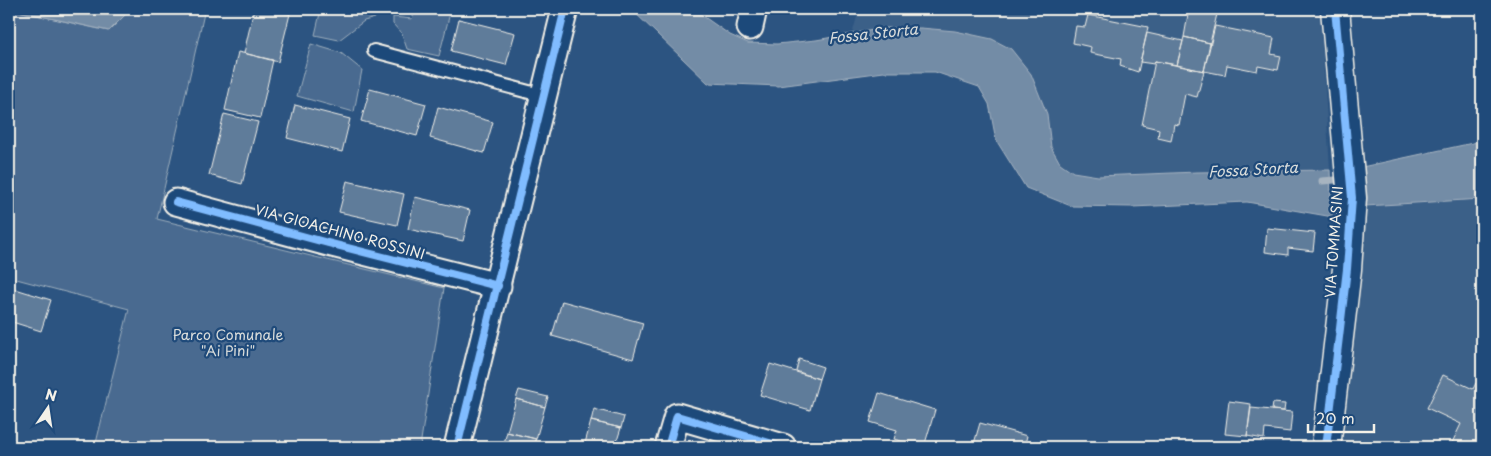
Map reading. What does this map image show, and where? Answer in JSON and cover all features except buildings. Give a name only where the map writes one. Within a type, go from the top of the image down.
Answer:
[{"type":"street","points":[[457,447],[565,9]]},
{"type":"street","name":"VIA TOMMASINI","points":[[1326,447],[1347,269],[1352,198],[1336,9]]},
{"type":"street","name":"VIA GIOACHINO ROSSINI","points":[[176,202],[328,244],[498,286]]},
{"type":"street","points":[[668,447],[677,416],[783,447]]},
{"type":"lane","points":[[374,51],[544,96]]},
{"type":"shaded area","points":[[859,9],[1320,9],[1330,170],[1098,176],[1073,172],[1060,163],[1051,147],[1047,114],[1032,76],[1009,47],[955,31],[921,28],[885,28],[852,35]]},
{"type":"shaded area","points":[[1482,199],[1482,447],[1336,447],[1347,371],[1365,206]]},
{"type":"green space","name":"Parco Comunale \"Ai Pini\"","points":[[9,9],[108,31],[131,9],[205,9],[157,219],[444,288],[420,447],[95,447],[129,309],[9,277]]},
{"type":"green space","points":[[321,9],[365,9],[375,12],[375,18],[364,21],[339,40],[315,35]]},
{"type":"green space","points":[[416,9],[451,9],[439,56],[407,49],[402,34],[393,24],[393,17],[412,19]]},
{"type":"green space","points":[[311,44],[341,53],[362,70],[354,112],[297,96]]},
{"type":"water","points":[[9,9],[131,9],[109,31]]},
{"type":"water","points":[[631,9],[693,9],[730,35],[748,43],[777,44],[816,40],[885,28],[921,28],[955,31],[992,39],[1011,49],[1031,74],[1047,114],[1051,147],[1060,163],[1073,172],[1098,176],[1330,170],[1333,217],[1247,202],[1132,207],[1071,206],[1026,188],[996,140],[989,104],[979,87],[935,72],[884,72],[779,86],[708,83]]},
{"type":"water","points":[[1482,141],[1482,199],[1365,206],[1362,167]]},
{"type":"waterway","name":"Fossa Storta","points":[[1322,181],[1335,180]]},
{"type":"cycle path","points":[[457,447],[565,9]]},
{"type":"cycle path","points":[[1326,447],[1347,269],[1352,198],[1335,9]]},
{"type":"cycle path","points":[[176,202],[498,286]]},
{"type":"cycle path","points":[[668,447],[677,416],[783,447]]}]
